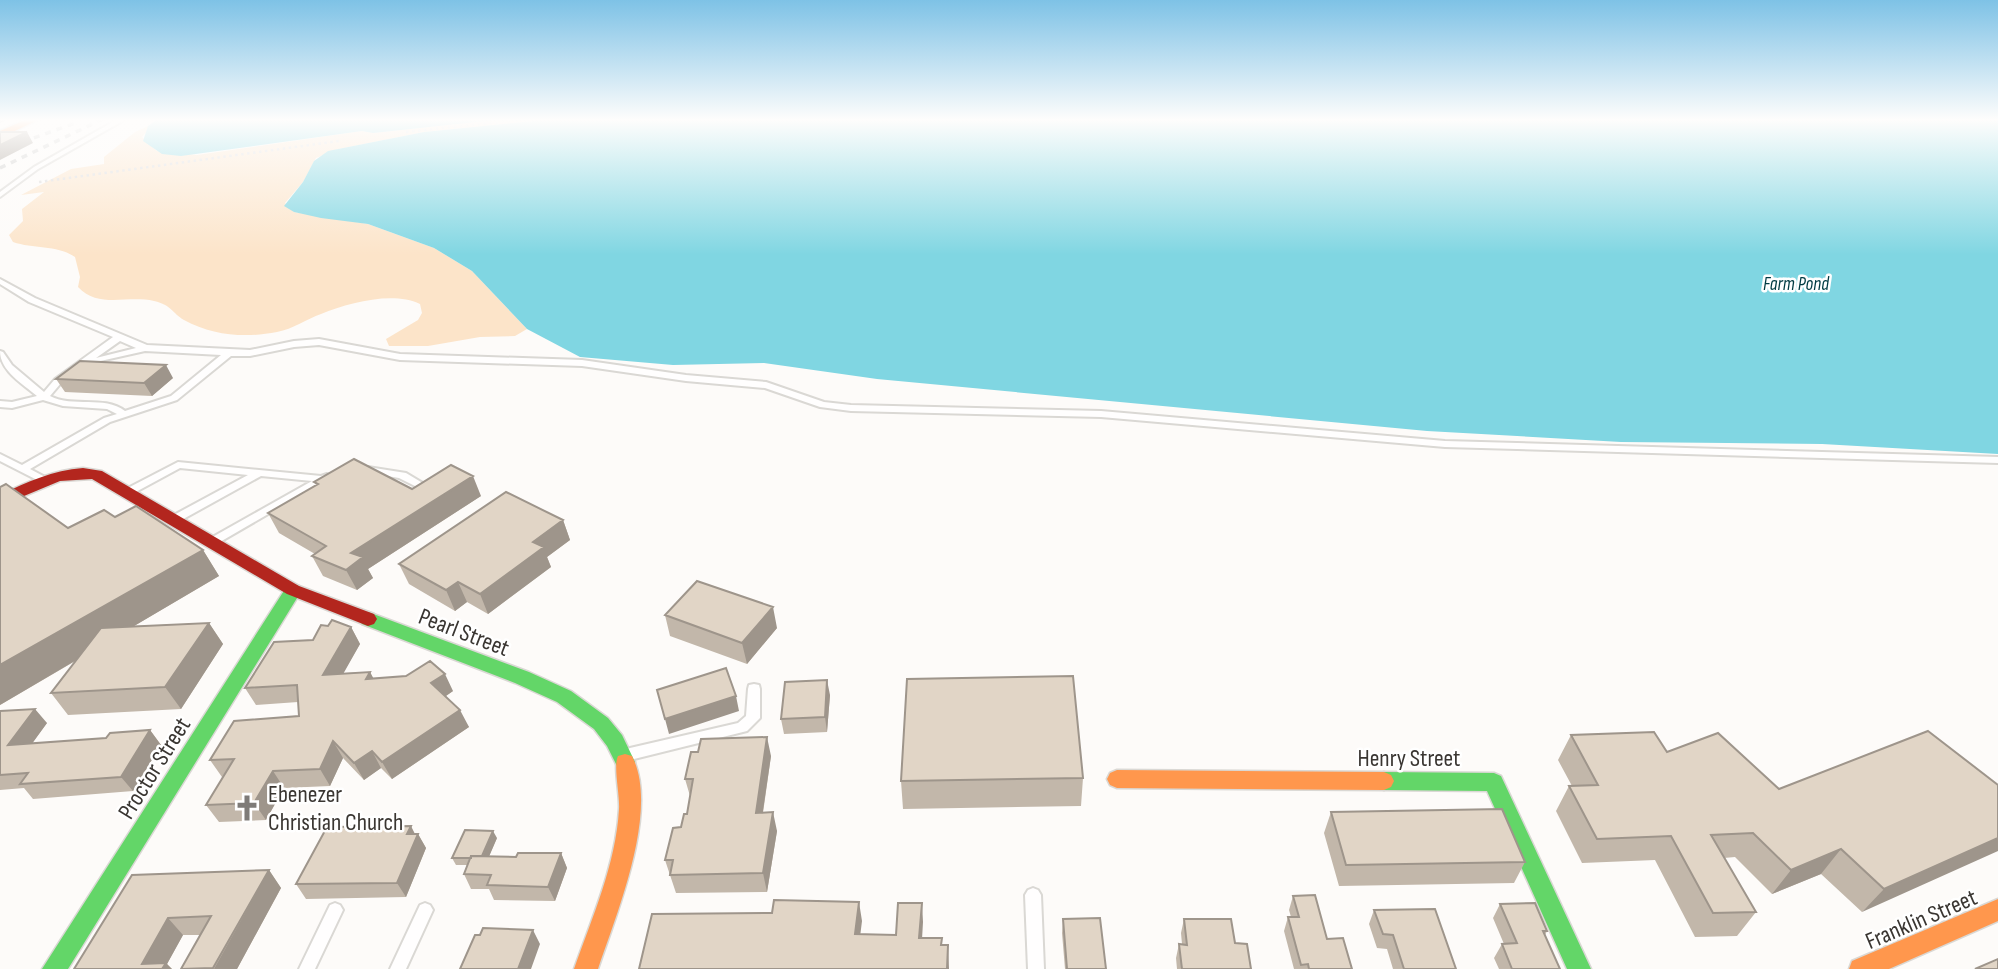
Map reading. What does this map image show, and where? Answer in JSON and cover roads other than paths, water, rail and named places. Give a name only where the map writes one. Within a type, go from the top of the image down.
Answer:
[{"type":"street","name":"Pearl Street","points":[[43,480],[76,472],[96,474],[293,590],[556,691],[583,707],[604,726],[624,756],[630,775],[631,802],[625,841],[586,969]]},
{"type":"street","points":[[0,501],[43,480]]},
{"type":"street","name":"Proctor Street","points":[[54,969],[293,590]]},
{"type":"street","name":"Henry Street","points":[[1117,779],[1494,782],[1580,969]]},
{"type":"street","name":"Franklin Street","points":[[1861,969],[1998,910]]},
{"type":"lane","points":[[0,195],[43,164]]},
{"type":"lane","points":[[0,281],[32,300],[145,348]]},
{"type":"lane","points":[[0,404],[12,405],[44,397],[51,387],[119,337]]},
{"type":"lane","points":[[83,363],[145,348],[250,353],[319,342],[400,357],[582,363],[687,378],[766,385],[823,405],[851,408],[1082,413],[1478,446],[1998,460]]},
{"type":"lane","points":[[22,469],[102,422],[174,398],[229,353]]},
{"type":"lane","points":[[0,354],[9,367],[44,397],[63,405],[112,408],[123,414]]},
{"type":"lane","points":[[0,457],[43,480]]},
{"type":"lane","points":[[128,492],[178,465],[322,479]]},
{"type":"lane","points":[[361,469],[402,475],[431,491]]},
{"type":"lane","points":[[212,544],[339,471]]},
{"type":"lane","points":[[174,520],[259,473]]},
{"type":"lane","points":[[624,756],[742,727],[753,718],[754,689]]},
{"type":"lane","points":[[1033,895],[1036,969]]},
{"type":"lane","points":[[398,969],[425,910]]},
{"type":"lane","points":[[307,969],[335,911]]},
{"type":"water","name":"Farm Pond","points":[[312,164],[1998,164],[1998,454],[1822,444],[1621,442],[1427,431],[877,379],[764,363],[673,365],[580,357],[527,329],[472,271],[434,248],[368,224],[321,218],[294,212],[284,206],[303,182]]},
{"type":"railway","points":[[0,168],[8,164]]},
{"type":"place","name":"Ebenezer Christian Church","points":[[247,808]]}]
